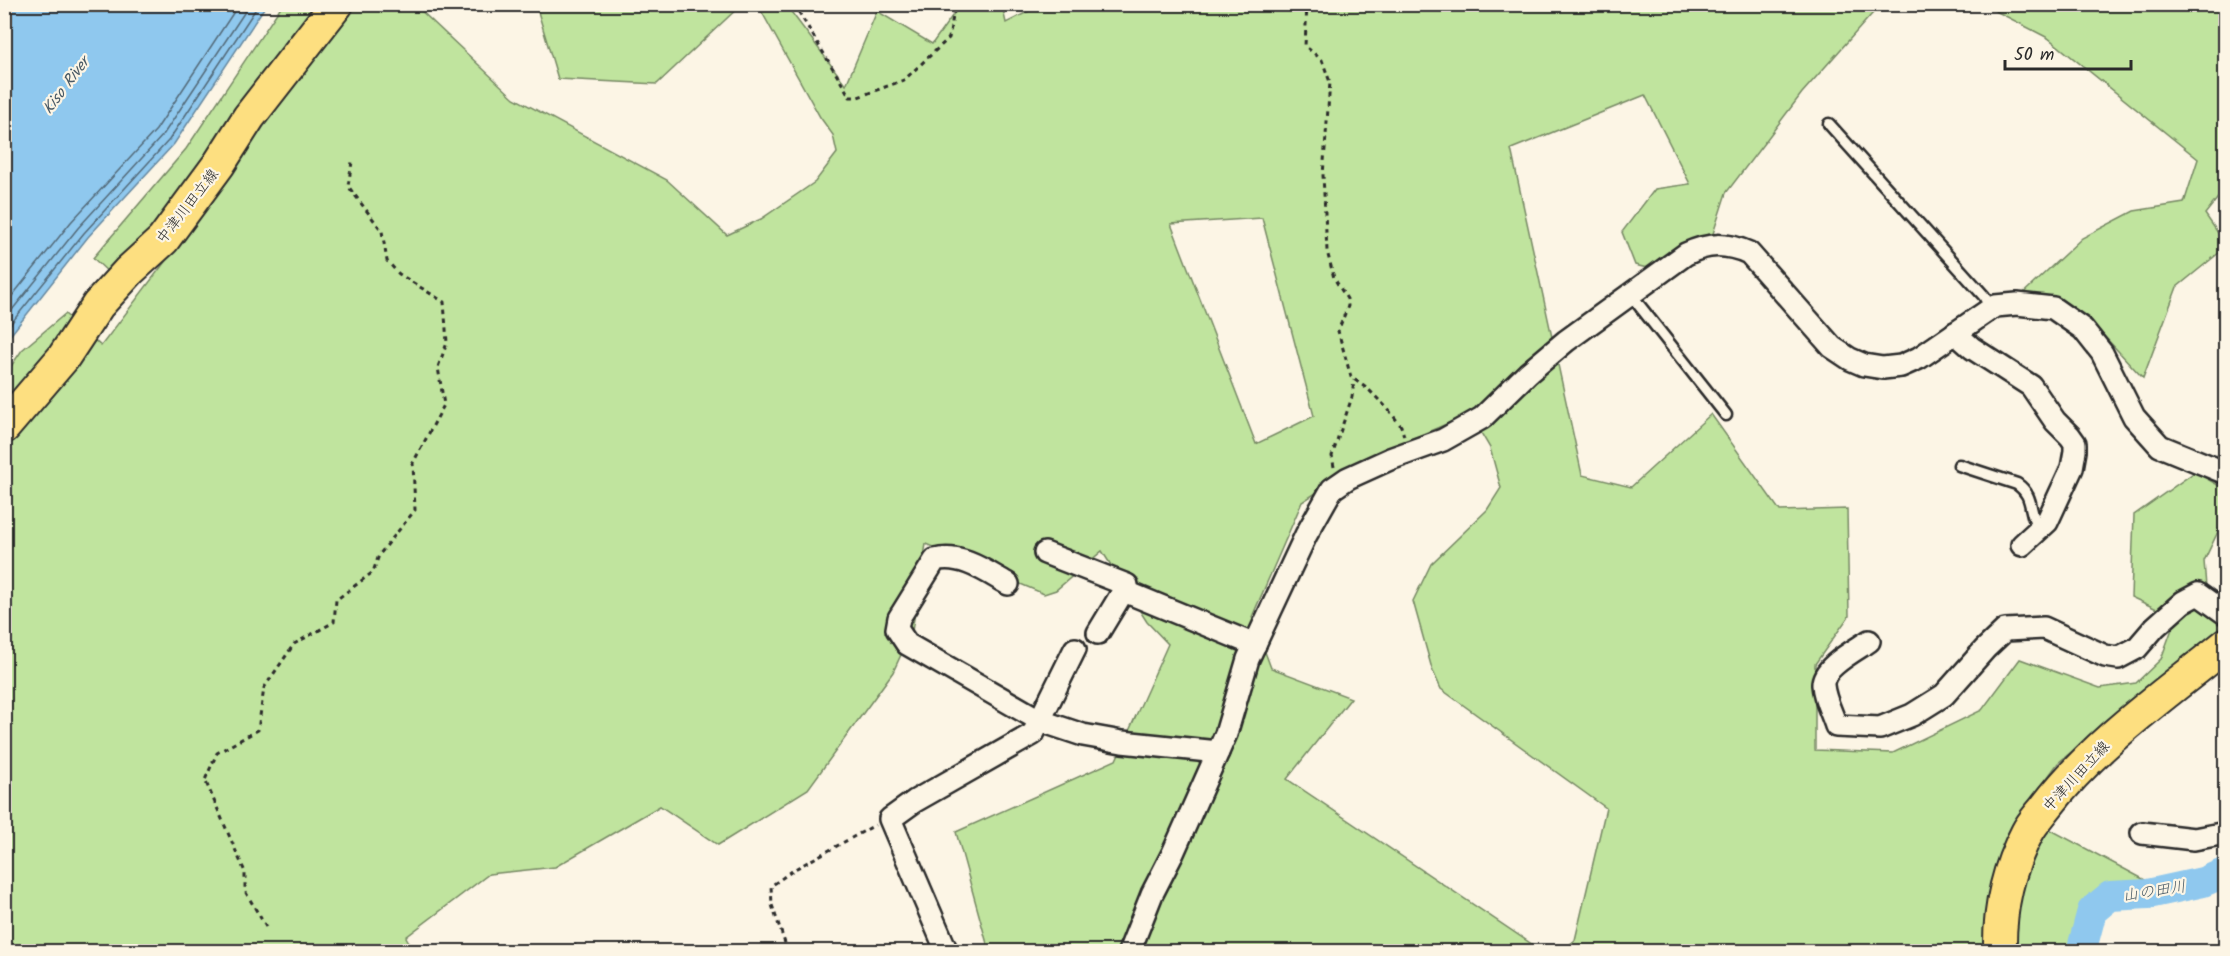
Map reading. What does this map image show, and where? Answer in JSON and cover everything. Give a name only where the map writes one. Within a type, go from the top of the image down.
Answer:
[{"type":"main road","name":"中津川田立線","points":[[4,426],[63,358],[98,304],[163,240],[219,164],[249,117],[337,4]]},
{"type":"main road","name":"中津川田立線","points":[[2000,951],[2000,932],[2008,877],[2028,831],[2060,789],[2105,743],[2226,645]]},
{"type":"street","points":[[1129,951],[1152,894],[1173,853],[1226,734],[1248,659],[1306,535],[1332,489],[1343,481],[1443,440],[1482,418],[1528,373],[1566,341],[1686,254],[1700,247],[1734,246],[1749,253],[1832,347],[1864,365],[1883,368],[1901,366],[1919,358],[1995,306],[2017,304],[2053,308],[2083,329],[2102,353],[2134,417],[2160,446],[2226,473]]},
{"type":"street","points":[[1954,333],[1972,348],[2031,386],[2055,421],[2074,443],[2072,468],[2047,522],[2022,545]]},
{"type":"street","points":[[1045,553],[1127,585],[1098,633]]},
{"type":"street","points":[[1008,584],[977,567],[958,560],[943,558],[935,560],[899,618],[897,629],[907,644],[1041,721],[1083,735],[1122,742],[1218,752]]},
{"type":"street","points":[[1124,591],[1255,645]]},
{"type":"street","points":[[1869,641],[1839,660],[1826,673],[1823,683],[1836,726],[1880,728],[1912,715],[1944,694],[2005,630],[2044,628],[2105,656],[2118,658],[2137,648],[2155,627],[2183,602],[2198,594],[2226,614]]},
{"type":"street","points":[[947,951],[890,819],[915,801],[1033,734],[1075,649]]},
{"type":"street","points":[[2142,833],[2194,839],[2226,833]]},
{"type":"lane","points":[[1829,124],[1984,297],[1990,309]]},
{"type":"lane","points":[[1631,295],[1726,415]]},
{"type":"lane","points":[[1959,465],[2017,484],[2025,489],[2029,497],[2034,523],[2040,530]]},
{"type":"path","points":[[794,4],[850,97],[858,97],[904,80],[948,38],[954,11],[951,4]]},
{"type":"path","points":[[1307,4],[1305,46],[1322,60],[1330,82],[1323,175],[1327,251],[1334,278],[1347,299],[1348,306],[1338,331],[1351,377],[1389,409],[1401,426],[1409,452]]},
{"type":"path","points":[[266,927],[245,891],[245,872],[205,780],[217,753],[258,730],[264,688],[294,644],[334,622],[336,600],[373,572],[379,555],[415,510],[413,463],[444,405],[438,367],[447,343],[444,302],[399,274],[387,261],[382,231],[348,186],[352,162]]},
{"type":"path","points":[[1343,481],[1333,465],[1332,456],[1352,397],[1354,380]]},
{"type":"path","points":[[788,951],[772,905],[771,886],[795,869],[890,819]]},
{"type":"path","points":[[565,951],[577,945]]},
{"type":"green space","points":[[1043,4],[1880,5],[1802,93],[1726,193],[1711,240],[1655,270],[1635,265],[1622,232],[1655,189],[1690,184],[1645,95],[1511,149],[1582,475],[1631,487],[1711,414],[1780,511],[1847,509],[1849,616],[1815,664],[1815,750],[1893,753],[1982,710],[2020,659],[2100,688],[2136,683],[2161,659],[2176,618],[2131,597],[2134,515],[2195,472],[2225,489],[2225,517],[2204,561],[2207,600],[2225,612],[2225,656],[2198,648],[2058,763],[2021,814],[2145,880],[2145,883],[2109,889],[2084,905],[2076,951],[1562,951],[1575,940],[1606,808],[1441,689],[1432,669],[1413,601],[1431,564],[1487,510],[1501,488],[1490,448],[1470,414],[1376,454],[1302,502],[1252,617],[1271,668],[1351,698],[1287,779],[1542,951],[989,951],[956,832],[1116,760],[1168,644],[1147,622],[1102,551],[1056,590],[1044,594],[926,544],[912,631],[893,672],[808,789],[718,845],[660,806],[555,867],[489,874],[406,937],[414,951],[5,952],[5,375],[22,350],[65,314],[101,346],[171,254],[109,273],[93,258],[186,149],[282,5],[415,5],[514,98],[667,180],[727,235],[761,219],[815,182],[837,153],[833,135],[820,117],[758,5],[786,5],[846,85],[877,11],[932,44],[960,5],[1002,5],[1006,23]],"holes":[[[1262,218],[1314,416],[1256,444],[1171,224]]]},
{"type":"green space","points":[[536,5],[741,5],[657,84],[558,79]]},
{"type":"green space","points":[[1984,5],[2225,5],[2225,189],[2205,214],[2225,243],[2225,248],[2177,287],[2143,378],[2094,325],[2052,300],[2017,299],[2082,238],[2134,211],[2184,203],[2198,159],[2048,38]]},
{"type":"water","name":"Kiso River","points":[[5,4],[266,5],[174,144],[88,237],[5,342]]},
{"type":"waterway","name":"山の田川","points":[[2081,952],[2092,911],[2110,896],[2148,894],[2203,882],[2226,872]]}]
